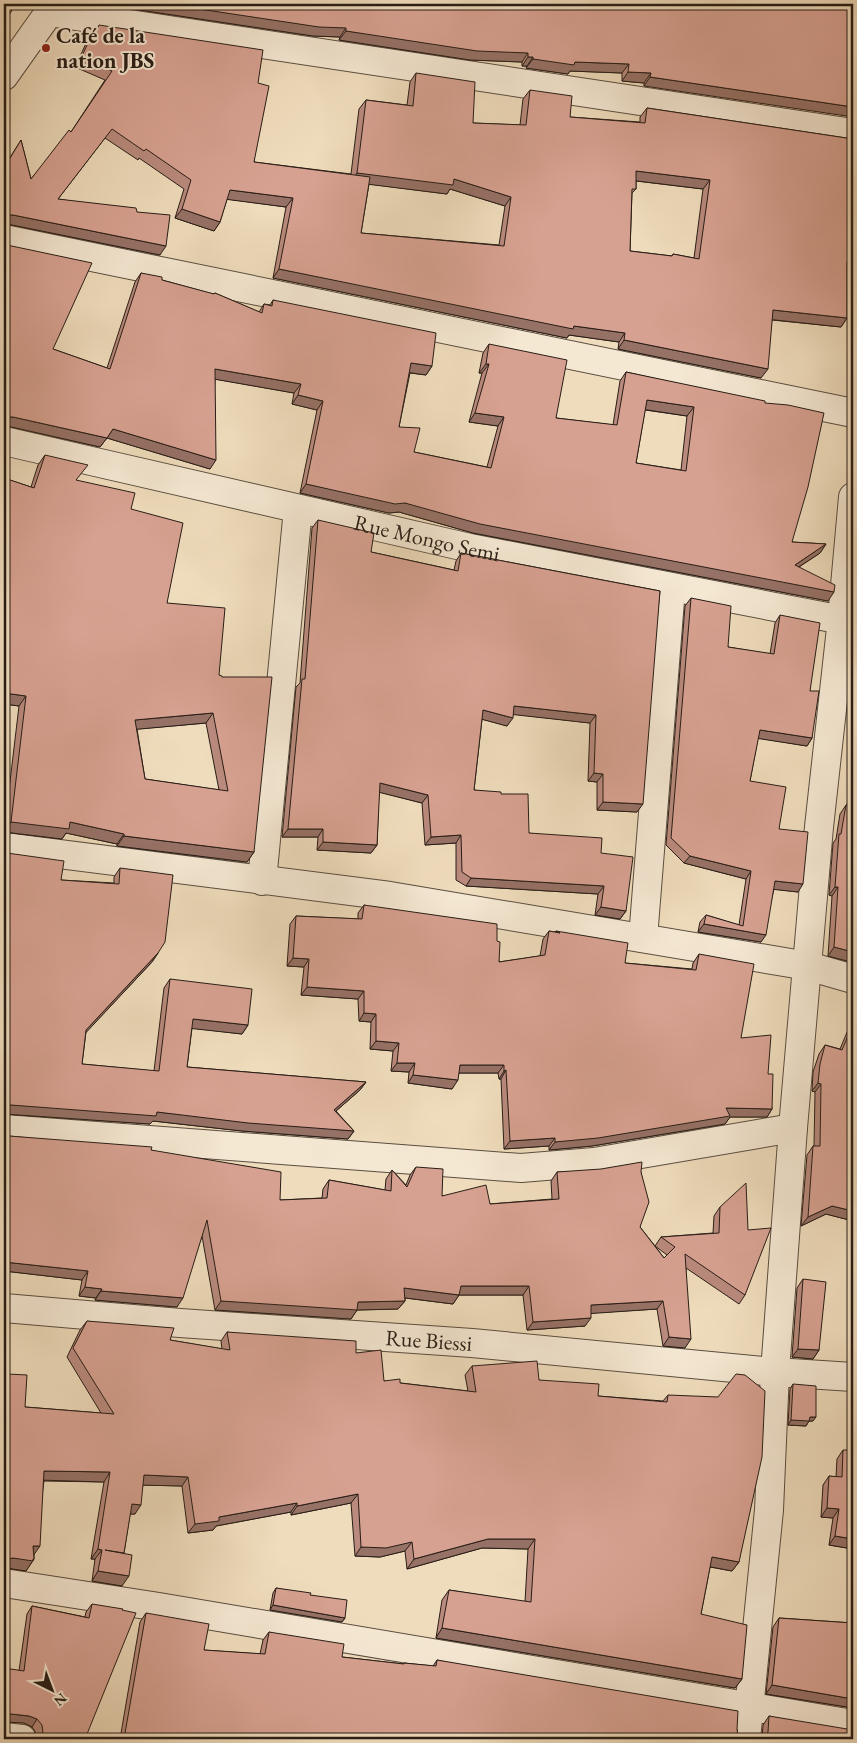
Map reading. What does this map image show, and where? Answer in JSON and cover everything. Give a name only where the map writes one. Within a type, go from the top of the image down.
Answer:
[{"type":"street","points":[[4,76],[52,8],[853,133]]},
{"type":"street","points":[[4,239],[853,414]]},
{"type":"street","name":"Rue Mongo Semi","points":[[4,441],[470,548],[848,621]]},
{"type":"street","points":[[746,1739],[769,1510],[775,1372],[793,1128],[819,827],[848,621],[853,497]]},
{"type":"street","points":[[262,881],[298,509]]},
{"type":"street","points":[[642,938],[671,588]]},
{"type":"street","points":[[4,847],[390,896],[808,966],[853,979]]},
{"type":"street","points":[[4,1129],[521,1168],[594,1162],[793,1128]]},
{"type":"street","name":"Rue Biessi","points":[[4,1308],[180,1323],[472,1343],[775,1372],[853,1377]]},
{"type":"street","points":[[4,1583],[159,1607],[853,1724]]},
{"type":"street","points":[[4,1737],[22,1739]]},
{"type":"building","points":[[4,4],[16,4],[4,23]]},
{"type":"building","points":[[166,4],[853,4],[853,107],[650,77],[651,73],[628,72],[629,64],[575,62],[574,65],[533,59],[533,57],[528,57],[528,53],[477,51],[346,31],[346,28],[319,27]]},
{"type":"building","points":[[99,25],[263,50],[258,83],[269,86],[254,162],[370,177],[361,233],[504,246],[511,197],[454,179],[453,185],[357,173],[366,100],[413,106],[416,73],[475,82],[473,123],[526,125],[530,90],[572,96],[570,117],[645,123],[647,108],[853,139],[853,263],[847,262],[847,318],[773,310],[768,369],[624,340],[625,333],[574,326],[573,329],[279,269],[293,198],[230,190],[220,222],[182,209],[191,180],[146,149],[144,151],[112,129],[58,199],[136,208],[137,212],[170,215],[166,246],[13,215],[4,216],[4,168],[21,140],[31,179],[69,130],[71,132],[112,71],[81,58],[95,28],[97,29]],"holes":[[[636,171],[710,180],[699,259],[673,254],[672,256],[630,251],[632,189],[636,189]]]},
{"type":"building","points":[[4,244],[92,263],[53,349],[110,369],[141,273],[162,277],[162,280],[215,293],[262,313],[264,304],[272,306],[273,300],[436,333],[432,366],[411,363],[399,427],[420,428],[414,452],[491,468],[504,417],[475,413],[489,364],[486,364],[489,344],[567,360],[556,418],[617,425],[626,372],[765,401],[765,403],[788,405],[824,413],[808,487],[792,542],[826,544],[795,565],[835,585],[834,592],[480,524],[405,503],[395,504],[306,484],[323,401],[298,395],[301,384],[215,369],[216,460],[113,429],[107,438],[13,417],[4,418]],"holes":[[[647,400],[694,407],[686,471],[636,463]]]},
{"type":"building","points":[[45,455],[88,465],[76,480],[135,493],[131,509],[183,523],[167,603],[225,608],[219,675],[222,677],[272,677],[254,852],[124,836],[124,834],[70,822],[69,829],[11,822],[26,696],[4,693],[4,478],[34,488]],"holes":[[[213,713],[228,791],[145,779],[135,720]]]},
{"type":"building","points":[[318,520],[374,533],[371,552],[458,571],[461,553],[660,591],[643,804],[603,802],[603,774],[594,773],[596,715],[514,706],[513,718],[483,710],[474,790],[501,792],[501,794],[528,794],[529,833],[602,838],[601,853],[633,857],[626,911],[601,907],[604,886],[471,878],[462,872],[461,835],[431,837],[428,795],[380,783],[377,845],[323,842],[323,829],[288,829],[302,679],[305,679]]},
{"type":"building","points":[[691,598],[731,606],[728,647],[774,654],[780,615],[820,623],[810,691],[819,691],[812,738],[760,730],[750,781],[786,787],[779,829],[808,832],[803,884],[775,881],[766,935],[704,924],[706,915],[743,926],[751,871],[690,856],[671,838]]},
{"type":"building","points":[[853,794],[853,952],[834,947],[838,887],[835,887],[839,834],[841,834],[846,805],[851,806]]},
{"type":"building","points":[[7,853],[64,861],[61,880],[119,884],[120,868],[173,875],[165,942],[158,953],[86,1030],[82,1064],[159,1071],[170,979],[252,989],[248,1025],[193,1019],[187,1067],[366,1082],[334,1110],[354,1131],[248,1123],[157,1112],[156,1116],[4,1106],[4,860],[6,860]]},
{"type":"building","points":[[364,905],[497,924],[497,941],[500,942],[499,962],[545,955],[549,931],[560,933],[556,931],[628,943],[625,963],[696,970],[699,954],[754,964],[741,1038],[771,1035],[768,1074],[773,1074],[772,1109],[726,1108],[730,1116],[598,1138],[555,1142],[555,1138],[510,1141],[506,1070],[504,1071],[504,1065],[460,1065],[458,1080],[413,1075],[415,1063],[397,1063],[399,1043],[376,1041],[376,1014],[364,1013],[364,991],[307,987],[309,959],[293,958],[296,916],[362,919]]},
{"type":"building","points":[[853,1024],[853,1211],[832,1206],[808,1217],[813,1146],[820,1146],[821,1084],[818,1083],[820,1064],[825,1045],[842,1050]]},
{"type":"building","points":[[4,1134],[9,1136],[152,1147],[151,1150],[281,1172],[280,1200],[327,1198],[329,1180],[391,1191],[392,1170],[407,1187],[416,1167],[443,1169],[442,1196],[486,1185],[490,1204],[559,1199],[557,1172],[601,1169],[642,1162],[641,1172],[649,1202],[640,1227],[664,1258],[675,1247],[661,1237],[719,1233],[720,1207],[746,1183],[748,1230],[771,1228],[745,1295],[685,1254],[691,1339],[669,1337],[663,1301],[591,1305],[591,1318],[533,1322],[529,1286],[461,1286],[459,1295],[404,1288],[405,1301],[358,1302],[357,1310],[221,1301],[207,1220],[183,1298],[101,1291],[102,1289],[85,1287],[88,1271],[4,1262]]},
{"type":"building","points":[[803,1279],[826,1282],[819,1350],[798,1349]]},
{"type":"building","points":[[87,1321],[174,1328],[170,1340],[230,1350],[227,1332],[356,1341],[356,1353],[381,1350],[384,1381],[400,1379],[400,1383],[476,1392],[472,1366],[537,1361],[539,1380],[599,1384],[598,1396],[667,1402],[668,1395],[718,1397],[736,1374],[745,1375],[765,1391],[762,1457],[739,1562],[712,1557],[701,1614],[747,1625],[742,1679],[442,1628],[449,1590],[531,1602],[535,1539],[488,1539],[414,1559],[412,1542],[386,1548],[361,1547],[358,1494],[297,1506],[297,1503],[219,1517],[219,1521],[195,1524],[188,1477],[144,1475],[141,1505],[132,1504],[124,1553],[105,1550],[132,1555],[129,1576],[98,1571],[102,1550],[98,1549],[110,1472],[44,1471],[40,1546],[33,1546],[33,1561],[13,1558],[4,1560],[4,1353],[8,1354],[7,1374],[27,1375],[25,1407],[114,1414],[73,1348]]},
{"type":"building","points":[[793,1384],[816,1386],[816,1417],[810,1417],[809,1421],[791,1420]]},
{"type":"building","points":[[843,1450],[853,1450],[853,1539],[835,1536],[839,1509],[827,1508],[829,1476],[842,1477]]},
{"type":"building","points":[[276,1588],[347,1600],[345,1618],[273,1605]]},
{"type":"building","points":[[92,1604],[136,1613],[85,1739],[40,1739],[43,1733],[42,1725],[37,1719],[29,1716],[4,1715],[4,1668],[24,1671],[32,1606],[89,1618]]},
{"type":"building","points":[[146,1613],[209,1624],[204,1650],[265,1654],[269,1632],[344,1644],[342,1657],[436,1666],[437,1660],[738,1711],[737,1729],[740,1739],[124,1739]]},
{"type":"building","points":[[779,1618],[853,1623],[853,1699],[772,1685]]},
{"type":"building","points":[[769,1716],[853,1730],[853,1739],[765,1739],[768,1732]]},
{"type":"place","name":"Café de la nation JBS","points":[[46,48]]}]
